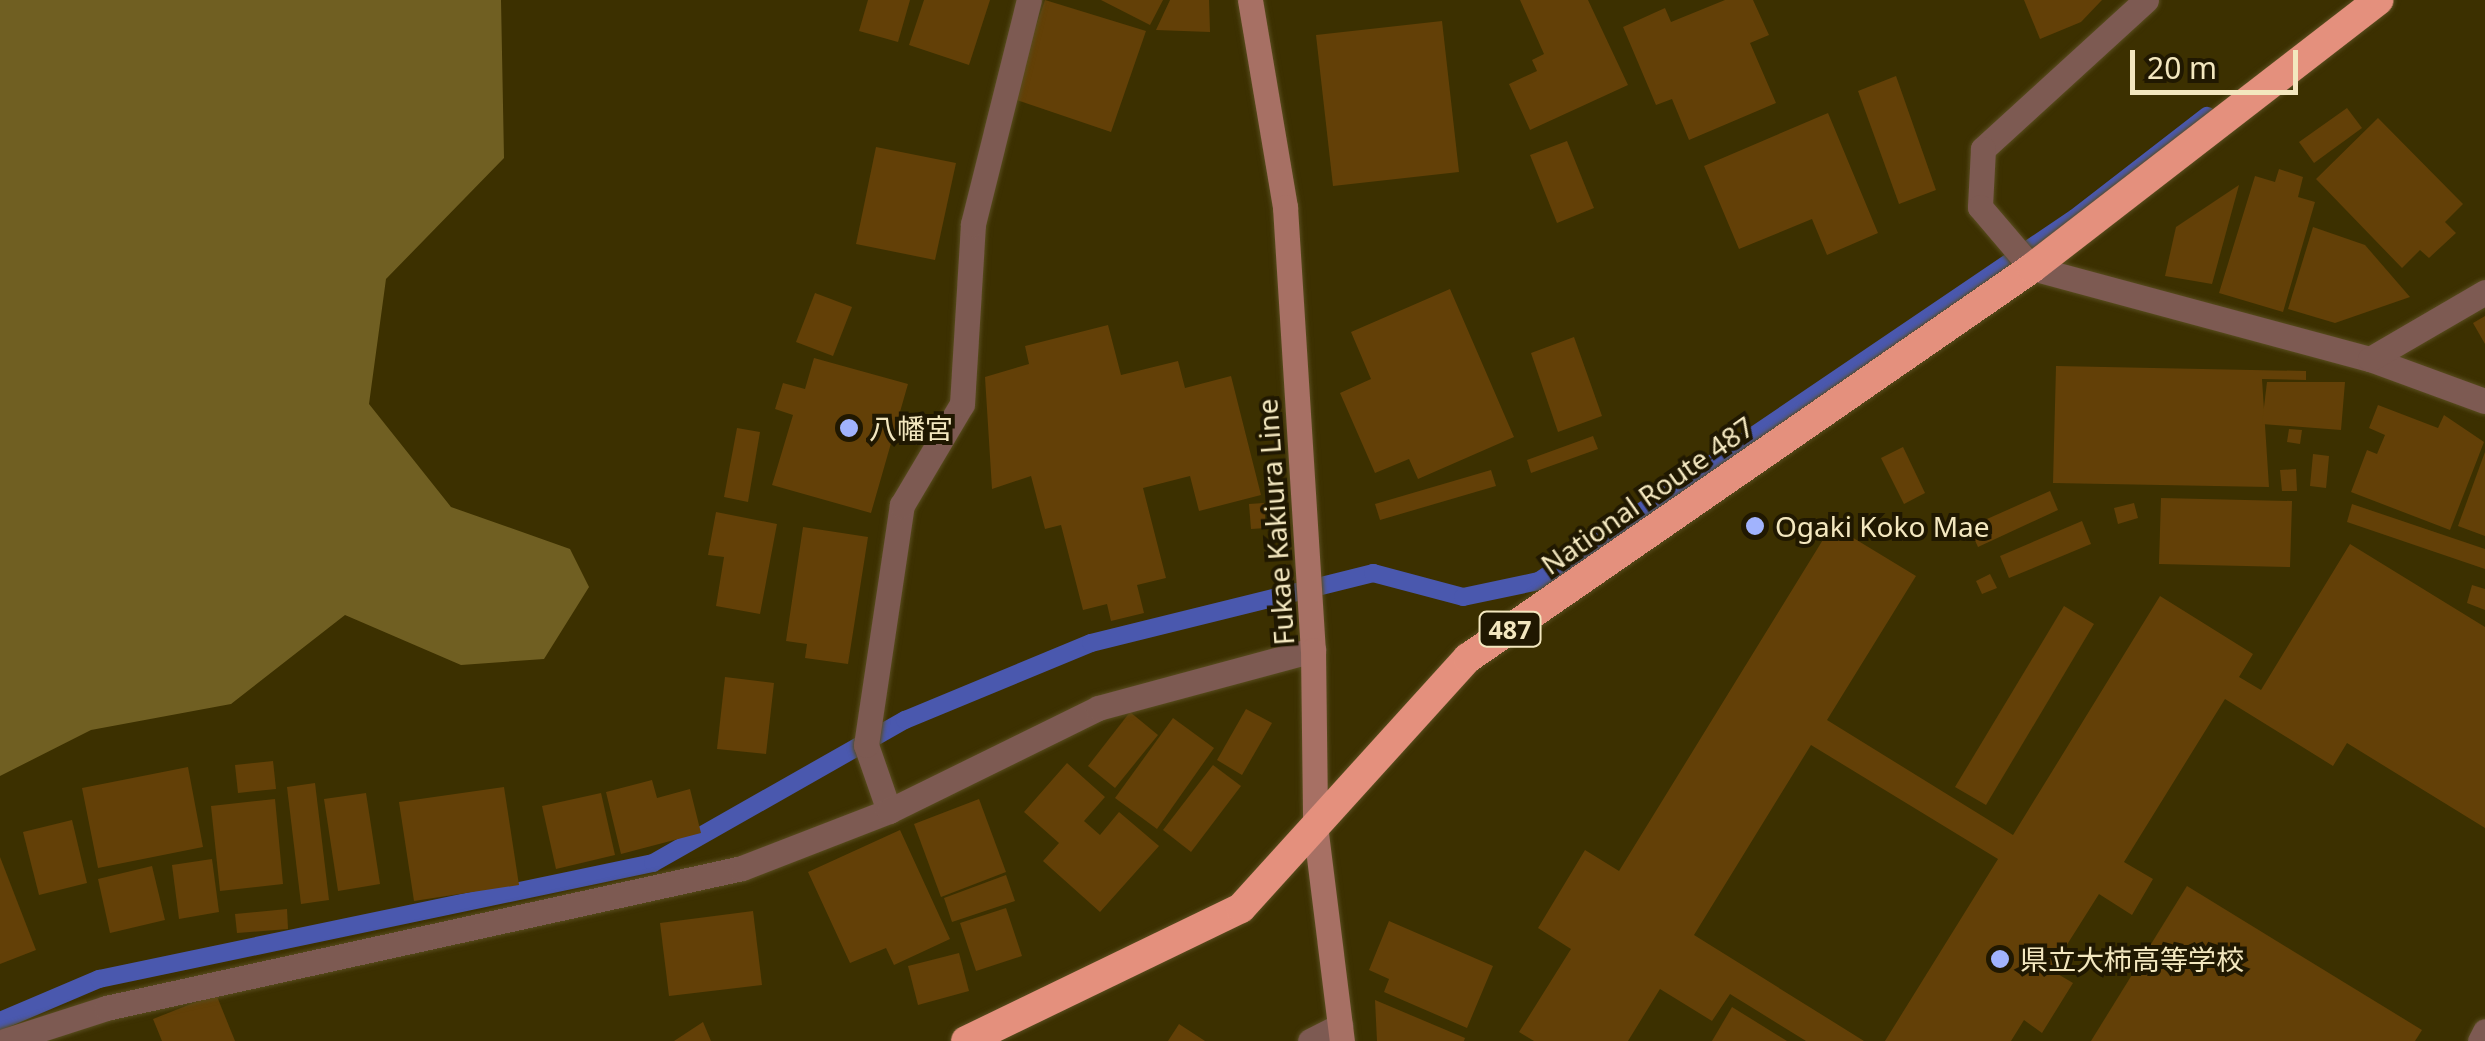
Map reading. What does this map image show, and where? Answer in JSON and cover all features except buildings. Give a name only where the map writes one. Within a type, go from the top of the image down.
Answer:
[{"type":"highway","name":"National Route 487","points":[[966,1041],[1241,908],[1468,658],[2032,268],[2379,0]]},
{"type":"main road","name":"Fukae Kakiura Line","points":[[1250,0],[1285,207],[1314,650],[1315,825],[1340,1034]]},
{"type":"street","points":[[890,811],[866,745],[902,505],[962,404],[972,224],[1030,0]]},
{"type":"street","points":[[2146,0],[1983,149],[1980,207],[2032,268],[2370,359],[2485,401]]},
{"type":"street","points":[[2370,359],[2485,292]]},
{"type":"street","points":[[4,1041],[326,956],[618,901],[742,868],[890,811],[1098,708],[1314,650]]},
{"type":"street","points":[[2480,1041],[2485,1031]]},
{"type":"street","points":[[1310,1041],[1340,1034]]},
{"type":"shaded area","points":[[0,0],[501,0],[504,158],[386,279],[369,404],[451,507],[570,549],[589,587],[544,659],[461,665],[345,615],[231,704],[91,730],[0,776]]},
{"type":"waterway","points":[[0,1021],[99,979],[653,863],[905,720],[1091,643],[1373,573],[1463,597],[1539,581],[2075,218],[2207,116]]},
{"type":"place","name":"八幡宮","points":[[849,428]]},
{"type":"place","name":"Ogaki Koko Mae","points":[[1755,526]]},
{"type":"place","name":"県立大柿高等学校","points":[[2000,959]]}]
